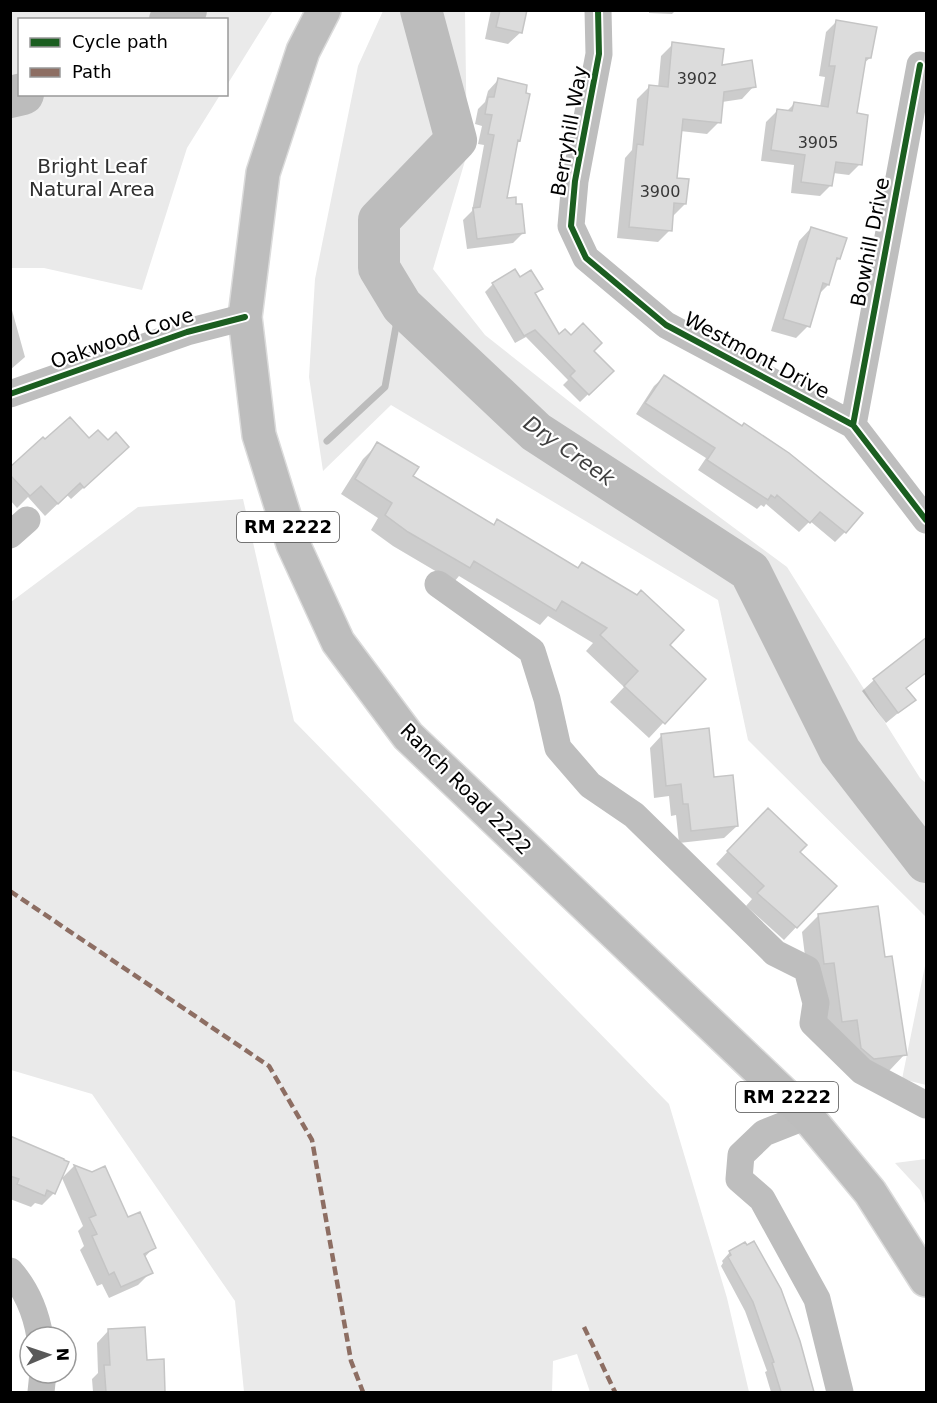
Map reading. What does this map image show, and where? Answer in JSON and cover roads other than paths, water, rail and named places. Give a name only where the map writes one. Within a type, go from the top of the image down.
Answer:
[{"type":"main road","name":"Ranch Road 2222","points":[[324,10],[303,51],[263,173],[245,316],[259,435],[293,544],[339,642],[408,736],[807,1116],[870,1192],[927,1280]]},
{"type":"street","name":"Berryhill Way","points":[[598,10],[599,54],[575,182],[571,226],[586,258],[666,325]]},
{"type":"street","name":"Bowhill Drive","points":[[853,424],[920,65]]},
{"type":"street","name":"Oakwood Cove","points":[[10,394],[187,332],[245,316]]},
{"type":"street","name":"Westmont Drive","points":[[666,325],[853,424],[927,520]]},
{"type":"street","points":[[438,584],[532,651],[547,699],[558,748],[590,785],[634,815],[775,953],[807,969],[816,1004],[813,1023],[862,1071],[927,1105]]},
{"type":"street","points":[[807,1116],[764,1133],[741,1155],[739,1179],[762,1199],[817,1299],[840,1392]]},
{"type":"street","points":[[10,1271],[22,1284],[38,1325]]},
{"type":"waterway","points":[[173,18],[186,10]]},
{"type":"waterway","name":"Dry Creek","points":[[421,10],[456,140],[379,220],[379,268],[402,306],[536,432],[750,571],[840,751],[926,862]]},
{"type":"waterway","points":[[10,97],[18,95]]},
{"type":"waterway","points":[[327,441],[385,387],[398,315],[402,306]]},
{"type":"park label","name":"Bright Leaf Natural Area","points":[[92,178]]}]
